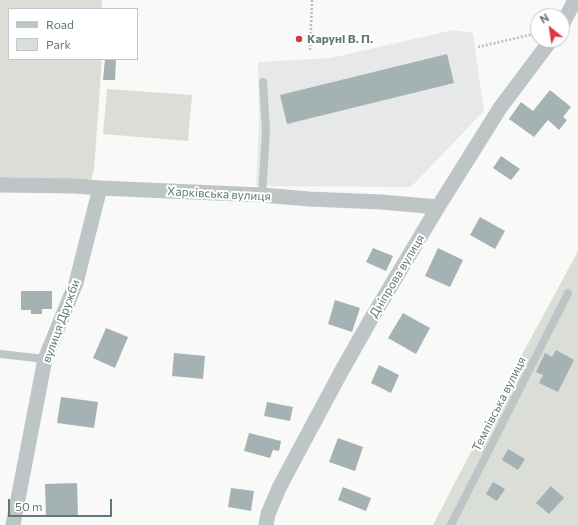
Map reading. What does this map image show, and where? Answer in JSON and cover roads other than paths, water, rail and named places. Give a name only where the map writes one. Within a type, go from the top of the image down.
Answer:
[{"type":"street","points":[[570,10],[575,0]]},
{"type":"street","name":"Дніпрова вулиця","points":[[266,525],[268,514],[280,486],[341,372],[438,207],[500,108],[545,48]]},
{"type":"street","name":"Харківська вулиця","points":[[0,185],[76,186],[262,195],[438,207]]},
{"type":"street","name":"вулиця Дружби","points":[[13,525],[45,359],[76,283],[100,188]]},
{"type":"lane","points":[[262,195],[266,130],[263,82]]},
{"type":"lane","name":"Темпівська вулиця","points":[[450,525],[568,293]]},
{"type":"lane","points":[[0,354],[45,359]]},
{"type":"place","name":"Каруні В. П.","points":[[299,39]]}]
